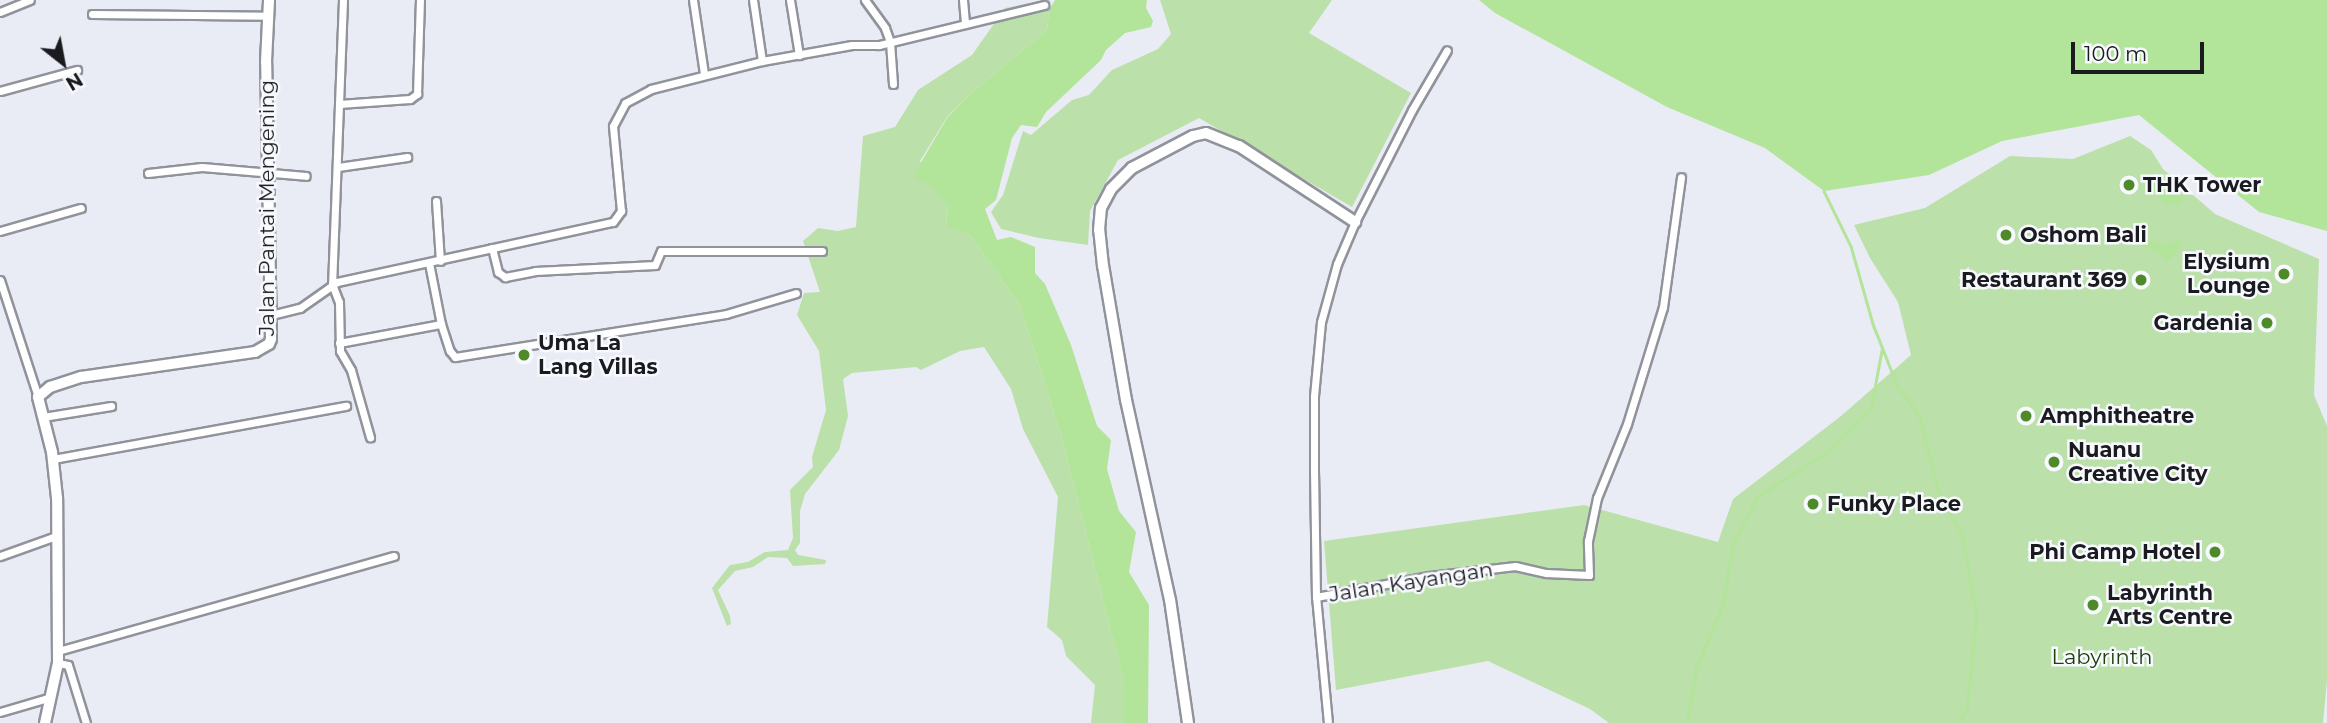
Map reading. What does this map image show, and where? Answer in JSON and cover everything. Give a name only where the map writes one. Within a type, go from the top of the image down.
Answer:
[{"type":"street","points":[[0,12],[30,0]]},
{"type":"street","name":"Jalan Pantai Mengening","points":[[38,397],[50,387],[80,377],[261,351],[271,338],[266,171],[269,0]]},
{"type":"street","points":[[343,0],[335,283],[339,302],[339,343],[370,437]]},
{"type":"street","points":[[339,104],[410,99],[416,94],[419,0]]},
{"type":"street","points":[[693,0],[704,74]]},
{"type":"street","points":[[753,0],[762,61]]},
{"type":"street","points":[[790,0],[799,55]]},
{"type":"street","points":[[865,0],[885,28],[890,42],[893,84]]},
{"type":"street","points":[[963,0],[965,24]]},
{"type":"street","points":[[271,315],[300,308],[335,283],[349,279],[606,225],[619,218],[621,211],[612,144],[613,126],[625,103],[651,89],[762,61],[890,42],[1044,5]]},
{"type":"street","points":[[92,14],[269,16]]},
{"type":"street","points":[[1328,723],[1316,597],[1314,447],[1318,346],[1326,299],[1354,222],[1430,77],[1447,50]]},
{"type":"street","points":[[0,91],[77,70]]},
{"type":"street","points":[[1188,723],[1170,600],[1126,400],[1098,230],[1101,208],[1111,189],[1132,168],[1193,136],[1206,133],[1239,146],[1354,222]]},
{"type":"street","points":[[338,167],[407,157]]},
{"type":"street","points":[[148,173],[202,167],[306,176]]},
{"type":"street","name":"Jalan Kayangan","points":[[1316,597],[1429,576],[1515,566],[1546,573],[1589,576],[1588,541],[1597,498],[1627,424],[1662,307],[1681,177]]},
{"type":"street","points":[[436,201],[440,261]]},
{"type":"street","points":[[0,231],[81,208]]},
{"type":"street","points":[[492,248],[498,272],[505,277],[535,271],[655,265],[660,251],[822,251]]},
{"type":"street","points":[[429,263],[441,324],[450,351],[455,357],[726,314],[796,293]]},
{"type":"street","points":[[0,280],[44,417],[53,459],[57,498],[58,663],[45,723]]},
{"type":"street","points":[[339,343],[441,324]]},
{"type":"street","points":[[44,417],[111,406]]},
{"type":"street","points":[[53,459],[346,406]]},
{"type":"street","points":[[0,556],[56,536]]},
{"type":"street","points":[[58,651],[394,556]]},
{"type":"street","points":[[58,663],[68,665],[86,723]]},
{"type":"street","points":[[0,712],[51,697]]},
{"type":"green space","points":[[1045,0],[1049,10],[1047,30],[971,93],[947,117],[920,161],[948,207],[946,225],[970,235],[1020,305],[1061,435],[1124,682],[1124,723],[1091,723],[1095,685],[1066,656],[1062,640],[1047,627],[1058,497],[1023,429],[1011,389],[984,347],[960,351],[921,370],[916,367],[852,373],[843,379],[848,416],[839,450],[805,494],[800,511],[800,543],[795,550],[798,555],[826,560],[825,564],[793,566],[787,558],[768,557],[753,567],[735,571],[718,590],[730,616],[731,624],[727,626],[712,588],[730,565],[748,562],[765,552],[788,550],[793,538],[790,490],[813,467],[812,457],[826,410],[819,351],[797,315],[804,293],[820,292],[803,241],[818,228],[838,231],[856,227],[863,136],[895,127],[918,90],[972,55],[1005,8]]},
{"type":"green space","points":[[1160,0],[1332,0],[1309,33],[1411,93],[1352,207],[1199,118],[1118,160],[1090,211],[1088,245],[1001,229],[991,212],[1003,195],[1023,131],[1031,135],[1072,100],[1089,95],[1112,70],[1158,49],[1171,34]]},
{"type":"green space","name":"Nuanu Creative City","points":[[2130,136],[2151,150],[2163,169],[2215,214],[2319,259],[2314,395],[2327,426],[2327,680],[2323,723],[1609,723],[1590,709],[1488,661],[1336,690],[1324,541],[1584,505],[1718,542],[1733,499],[1841,416],[1911,355],[1898,302],[1870,258],[1854,225],[1925,208],[2010,156],[2073,159]]},
{"type":"shaded area","points":[[1055,0],[1147,0],[1146,8],[1153,21],[1151,27],[1125,33],[1106,50],[1101,60],[1046,112],[1037,127],[1021,125],[1012,138],[996,200],[985,209],[997,240],[1011,237],[1035,247],[1035,273],[1045,284],[1071,345],[1097,426],[1111,440],[1107,469],[1119,511],[1136,532],[1129,572],[1149,605],[1148,723],[1124,723],[1124,682],[1061,435],[1020,305],[970,235],[946,226],[948,207],[935,189],[913,176],[947,118],[971,93],[1047,30],[1049,10]]},
{"type":"shaded area","points":[[1479,0],[2327,0],[2327,231],[2259,212],[2139,115],[2002,141],[1929,175],[1824,191],[1765,148],[1667,107],[1495,13]]},
{"type":"shaded area","points":[[2165,180],[2183,197],[2178,206],[2166,204],[2152,189]]},
{"type":"shaded area","points":[[2179,239],[2181,247],[2166,263],[2160,254],[2139,244],[2149,241],[2167,244]]},
{"type":"waterway","points":[[1824,191],[1851,246],[1873,324],[1898,387],[1920,416],[1939,492],[1962,534],[1977,616],[1967,709],[1959,723]]},
{"type":"waterway","points":[[1687,723],[1696,669],[1723,604],[1733,543],[1758,496],[1827,452],[1871,407],[1882,348]]},
{"type":"place","name":"THK Tower","points":[[2129,185]]},
{"type":"place","name":"Oshom Bali","points":[[2006,235]]},
{"type":"place","name":"Elysium Lounge","points":[[2284,274]]},
{"type":"place","name":"Restaurant 369","points":[[2141,280]]},
{"type":"place","name":"Gardenia","points":[[2267,323]]},
{"type":"place","name":"Uma La Lang Villas","points":[[524,355]]},
{"type":"place","name":"Amphitheatre","points":[[2026,416]]},
{"type":"place","name":"Nuanu Creative City","points":[[2054,462]]},
{"type":"place","name":"Funky Place","points":[[1813,504]]},
{"type":"place","name":"Phi Camp Hotel","points":[[2215,552]]},
{"type":"place","name":"Labyrinth Arts Centre","points":[[2093,605]]},
{"type":"park label","name":"Labyrinth","points":[[2102,657]]}]
